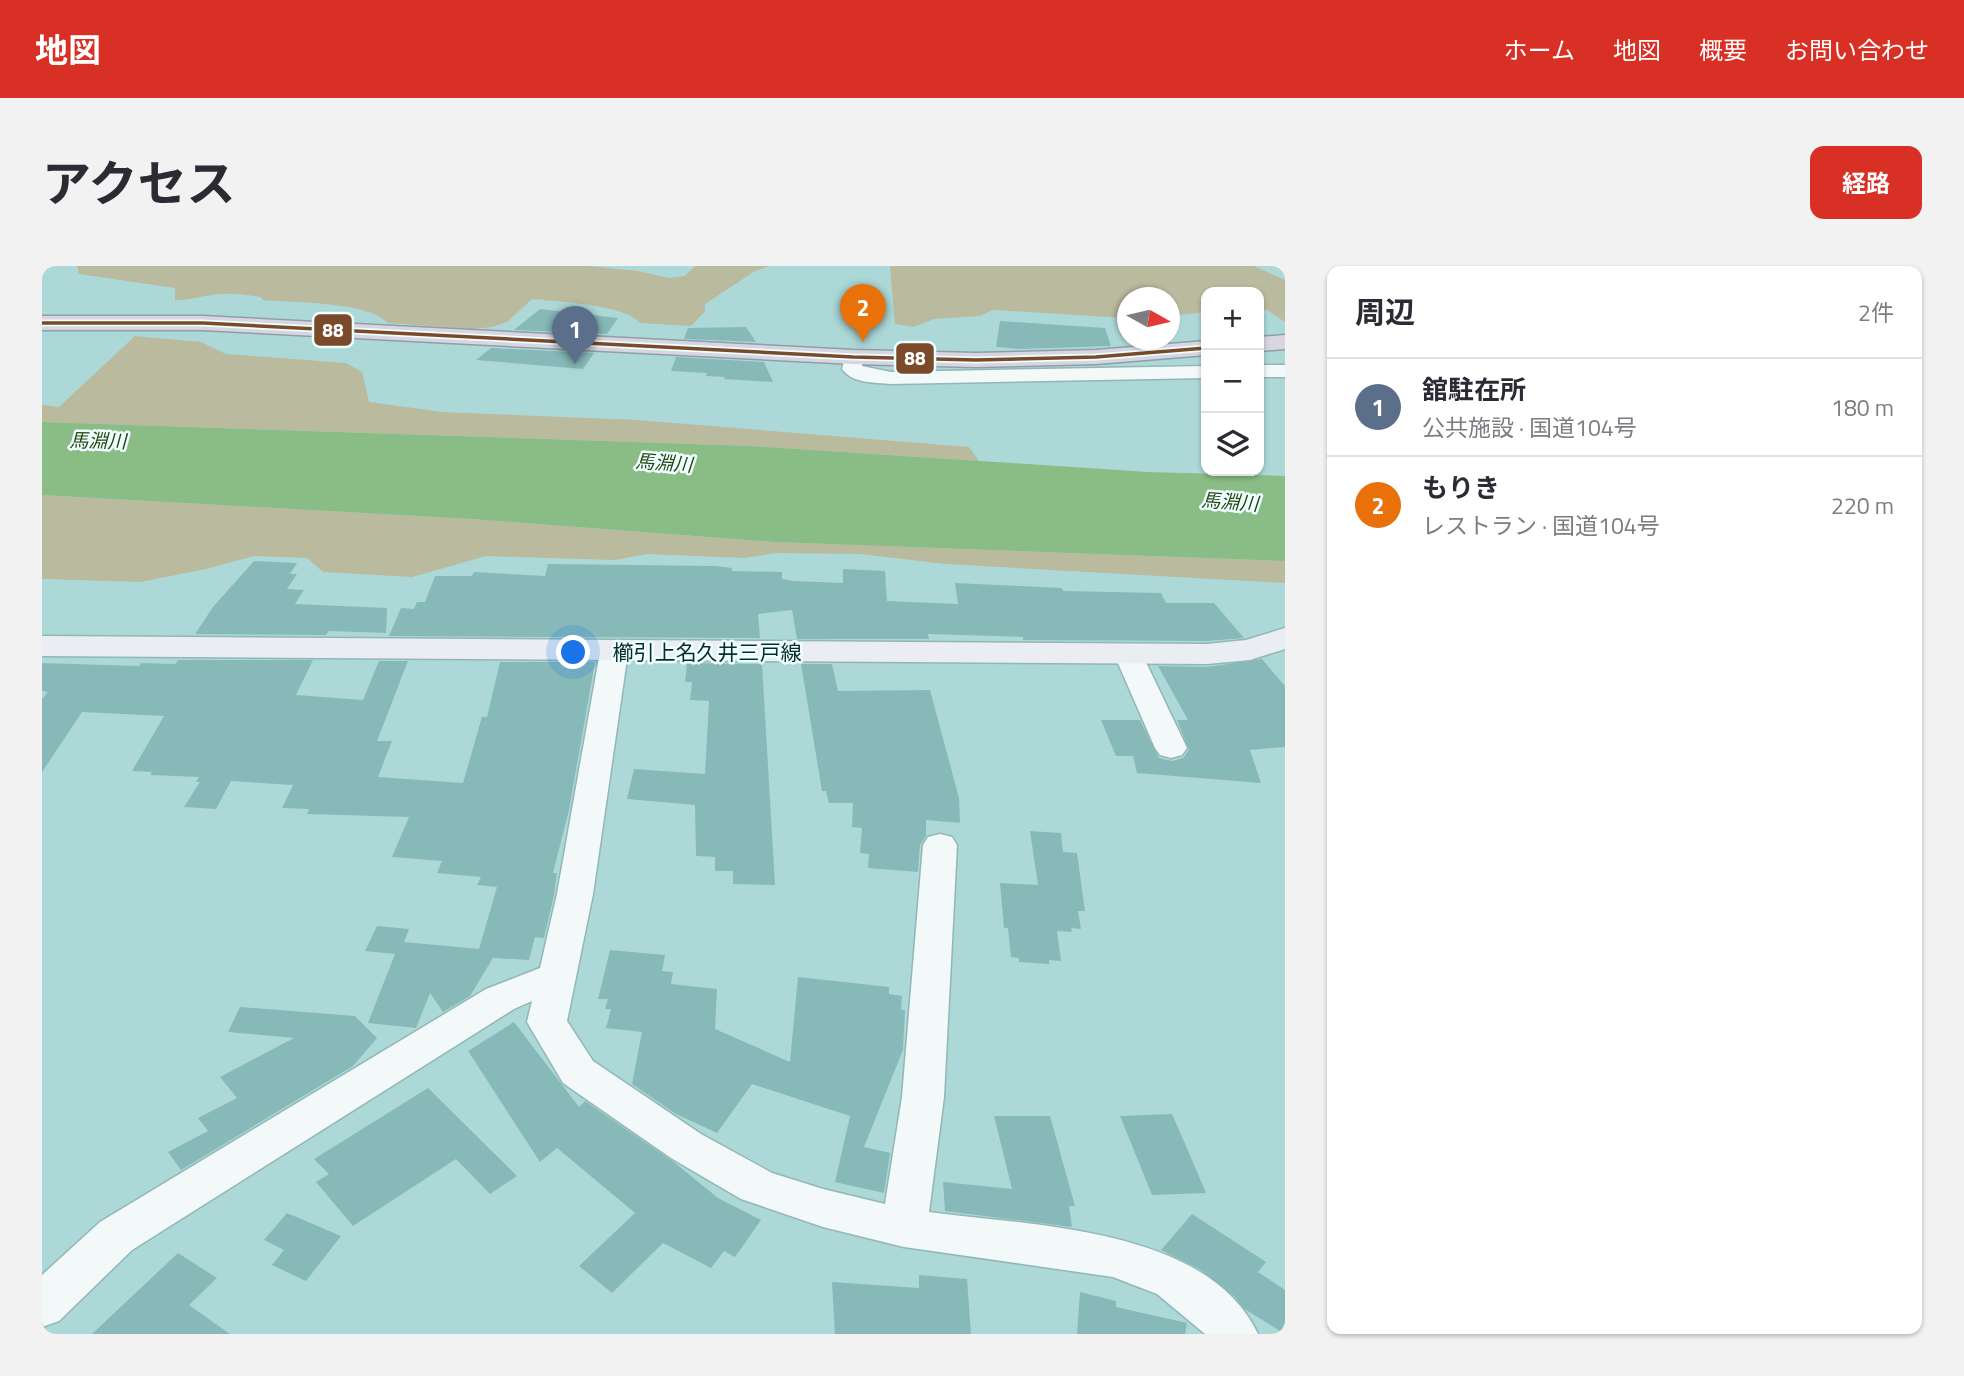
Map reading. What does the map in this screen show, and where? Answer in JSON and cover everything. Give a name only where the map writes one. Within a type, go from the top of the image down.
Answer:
[{"type":"highway","points":[[42,323],[191,322],[297,326],[853,357],[1028,360],[1201,348]]},
{"type":"highway","points":[[1264,344],[1285,342]]},
{"type":"main road","name":"櫛引上名久井三戸線","points":[[42,646],[1128,654],[1250,650],[1285,638]]},
{"type":"street","points":[[853,357],[852,369],[863,375],[891,378],[1201,372]]},
{"type":"street","points":[[1264,371],[1285,370]]},
{"type":"street","points":[[614,652],[575,894],[547,1022],[578,1072],[686,1146],[757,1186],[822,1208],[904,1228],[1115,1256],[1174,1279],[1225,1321],[1233,1334]]},
{"type":"street","points":[[1128,654],[1171,748]]},
{"type":"street","points":[[904,1228],[923,1097],[940,845]]},
{"type":"street","points":[[42,1306],[116,1236],[500,999],[556,976]]},
{"type":"shaded area","points":[[77,266],[588,266],[638,271],[669,278],[685,276],[695,266],[769,266],[755,271],[705,304],[705,311],[691,326],[640,323],[633,317],[606,308],[532,299],[507,322],[472,329],[388,323],[378,316],[347,307],[263,300],[261,297],[241,294],[175,300],[175,288],[79,274]]},
{"type":"shaded area","points":[[890,266],[1254,266],[1285,280],[1285,322],[1264,310],[1264,287],[1201,287],[1201,313],[1180,315],[1180,287],[1117,287],[1117,317],[993,310],[980,316],[934,319],[914,327],[895,324]]},
{"type":"shaded area","points":[[135,336],[201,342],[226,354],[346,363],[362,372],[369,402],[443,412],[637,420],[969,447],[979,461],[751,446],[42,422],[42,405],[59,407]]},
{"type":"shaded area","points":[[42,495],[472,519],[774,542],[1285,561],[1285,583],[945,564],[861,554],[776,553],[745,558],[647,554],[615,560],[486,556],[412,577],[323,572],[307,558],[254,556],[140,582],[42,579]]},
{"type":"water","name":"馬淵川","points":[[42,422],[751,446],[1201,474],[1201,476],[1285,476],[1285,561],[774,542],[472,519],[42,495]]},
{"type":"building","points":[[540,309],[618,318],[607,334],[514,330]]},
{"type":"building","points":[[1000,321],[1105,328],[1111,346],[1020,349],[996,347]]},
{"type":"building","points":[[746,327],[756,342],[684,339],[688,328]]},
{"type":"building","points":[[491,348],[594,353],[583,369],[476,360]]},
{"type":"building","points":[[676,357],[764,362],[773,382],[724,379],[725,377],[706,376],[707,373],[671,371]]},
{"type":"building","points":[[254,561],[297,563],[290,574],[297,574],[287,589],[304,590],[295,604],[387,608],[386,633],[329,631],[326,635],[195,634],[213,607]]},
{"type":"building","points":[[548,564],[716,566],[732,568],[732,571],[782,572],[782,579],[793,581],[843,583],[843,569],[885,571],[887,601],[958,604],[955,583],[1062,588],[1063,591],[1161,593],[1166,603],[1214,603],[1244,638],[1207,641],[1023,640],[1023,637],[928,634],[929,639],[797,639],[792,610],[758,614],[760,638],[389,636],[401,608],[414,609],[417,602],[425,602],[435,576],[472,576],[474,572],[545,576]]},
{"type":"building","points":[[1262,659],[1285,686],[1285,747],[1250,750],[1261,783],[1137,773],[1133,756],[1116,756],[1101,720],[1140,720],[1159,758],[1172,761],[1183,758],[1189,750],[1177,720],[1188,720],[1158,666],[1207,667]]},
{"type":"building","points":[[178,660],[313,660],[296,695],[363,700],[379,661],[408,661],[377,741],[392,741],[378,777],[463,783],[482,717],[487,717],[500,662],[595,662],[569,810],[553,873],[557,873],[554,895],[544,938],[535,937],[529,960],[493,958],[470,996],[443,1012],[430,993],[416,1028],[368,1023],[395,954],[365,951],[377,926],[409,929],[404,942],[479,949],[497,887],[477,885],[481,877],[437,873],[442,861],[392,857],[409,817],[307,814],[309,809],[282,808],[293,785],[231,781],[216,809],[184,807],[200,782],[196,782],[199,777],[150,775],[152,772],[132,771],[164,716],[82,712],[42,772],[42,699],[48,692],[42,691],[42,663],[139,666],[141,663],[175,664]]},
{"type":"building","points":[[687,663],[762,664],[775,885],[733,884],[733,871],[715,871],[715,857],[696,856],[695,805],[627,799],[634,769],[705,774],[709,701],[690,700],[692,682],[685,682]]},
{"type":"building","points":[[801,664],[832,664],[838,691],[930,690],[959,798],[960,823],[926,820],[926,836],[920,845],[918,872],[868,868],[869,854],[860,853],[862,828],[852,827],[853,803],[829,803],[826,791],[822,791]]},
{"type":"building","points":[[1030,831],[1061,833],[1063,852],[1077,853],[1085,911],[1078,911],[1081,929],[1071,928],[1072,932],[1057,931],[1061,961],[1049,960],[1049,964],[1019,962],[1019,958],[1011,957],[1008,928],[1004,928],[1000,883],[1038,885]]},
{"type":"building","points":[[610,950],[665,955],[662,971],[673,972],[671,984],[717,989],[715,1029],[790,1062],[798,977],[889,987],[889,994],[902,996],[901,1010],[905,1010],[903,1050],[864,1147],[890,1153],[884,1193],[835,1182],[850,1116],[752,1084],[717,1133],[676,1114],[632,1084],[642,1032],[606,1028],[611,1009],[605,1009],[608,999],[598,999]]},
{"type":"building","points":[[240,1007],[355,1016],[377,1038],[353,1066],[181,1170],[168,1152],[208,1131],[198,1118],[237,1098],[220,1077],[294,1038],[228,1032]]},
{"type":"building","points":[[514,1022],[579,1107],[585,1101],[675,1163],[718,1198],[761,1220],[735,1257],[724,1251],[711,1268],[663,1243],[612,1293],[579,1266],[635,1213],[557,1148],[540,1162],[468,1051]]},
{"type":"building","points":[[428,1088],[517,1176],[490,1194],[456,1159],[353,1226],[316,1182],[329,1174],[314,1159]]},
{"type":"building","points":[[1172,1114],[1206,1193],[1152,1195],[1120,1116]]},
{"type":"building","points":[[994,1116],[1050,1116],[1075,1206],[1069,1206],[1072,1227],[945,1211],[943,1182],[1012,1189]]},
{"type":"building","points":[[287,1213],[341,1236],[306,1281],[272,1265],[284,1250],[264,1240]]},
{"type":"building","points":[[1192,1214],[1266,1262],[1258,1272],[1285,1290],[1285,1334],[1243,1308],[1235,1297],[1201,1270],[1161,1250]]},
{"type":"building","points":[[178,1253],[217,1278],[189,1305],[230,1334],[92,1334]]},
{"type":"building","points":[[919,1275],[967,1279],[971,1334],[835,1334],[832,1282],[919,1288]]},
{"type":"building","points":[[1080,1292],[1116,1301],[1116,1307],[1187,1323],[1185,1334],[1077,1334]]},
{"type":"transit line","name":"88","points":[[42,323],[203,323],[853,357],[976,360],[1096,357],[1201,348]]},
{"type":"place","name":"もりき","points":[[863,342]]},
{"type":"place","name":"舘駐在所","points":[[575,364]]}]
